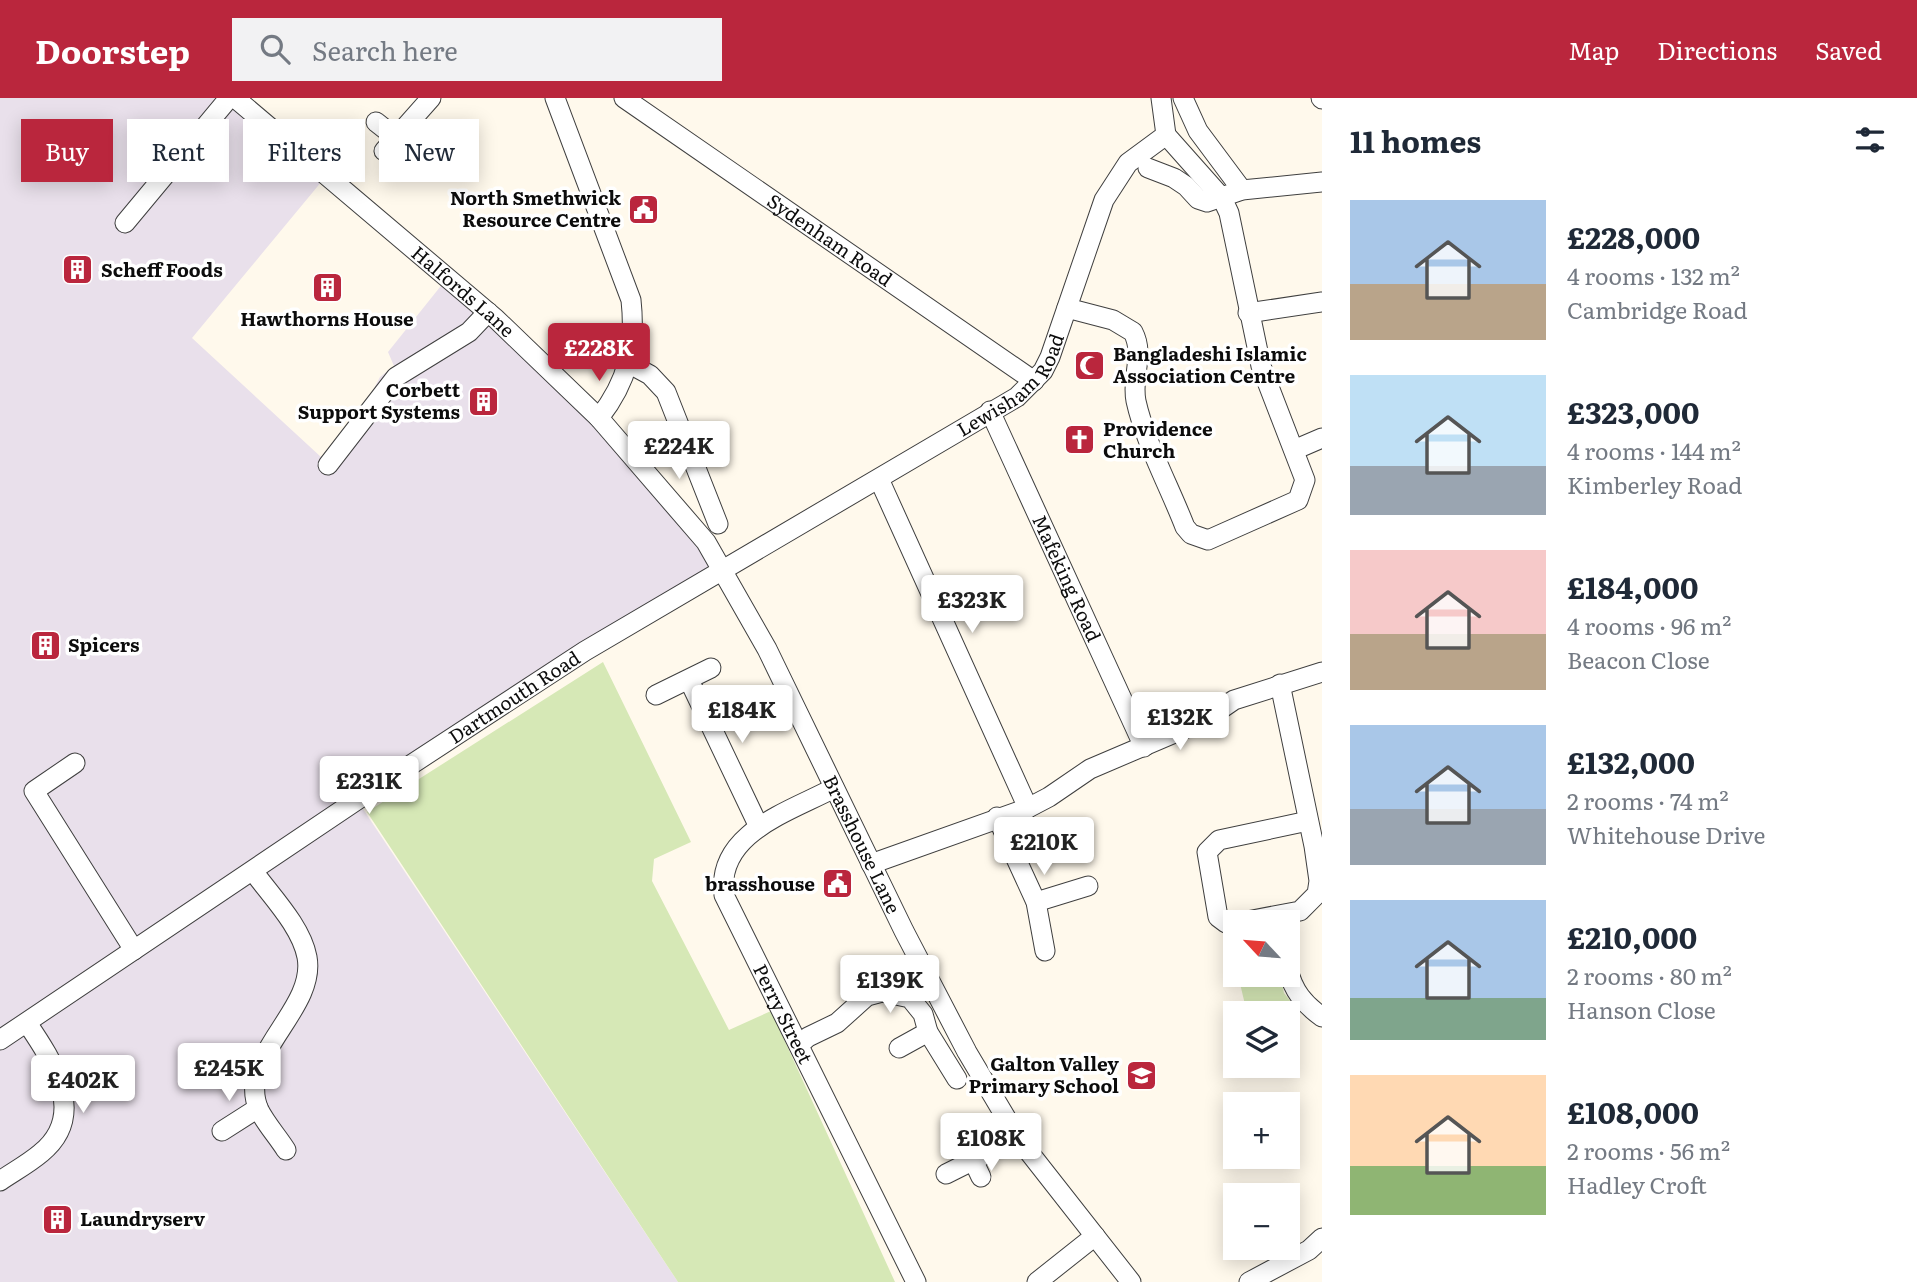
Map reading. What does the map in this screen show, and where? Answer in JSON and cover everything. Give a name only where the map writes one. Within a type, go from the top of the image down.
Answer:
[{"type":"street","points":[[125,223],[229,98]]},
{"type":"street","name":"Halfords Lane","points":[[235,98],[488,312],[592,411],[700,535],[724,570]]},
{"type":"street","points":[[376,122],[390,144],[431,98]]},
{"type":"street","points":[[555,98],[631,300],[634,331],[628,363],[618,389],[592,411]]},
{"type":"street","name":"Sydenham Road","points":[[624,98],[1034,382]]},
{"type":"street","points":[[1067,308],[1113,320],[1133,332],[1140,353],[1135,381],[1137,405],[1185,527],[1191,534],[1208,540],[1298,500],[1305,480],[1273,401],[1248,313],[1230,213],[1222,198],[1166,135],[1161,98]]},
{"type":"street","points":[[1183,98],[1198,131],[1242,190]]},
{"type":"street","name":"Lewisham Road","points":[[724,570],[785,531],[879,480],[1017,397],[1034,382],[1050,357],[1104,200],[1128,163],[1166,135]]},
{"type":"street","points":[[1148,168],[1186,186],[1198,199],[1207,202],[1242,190],[1322,182]]},
{"type":"street","points":[[1248,313],[1322,302]]},
{"type":"street","points":[[328,465],[397,377],[469,332],[488,312]]},
{"type":"street","points":[[628,363],[650,375],[666,392],[696,491],[718,524]]},
{"type":"street","name":"Mafeking Road","points":[[990,411],[1144,747]]},
{"type":"street","points":[[1294,450],[1322,438]]},
{"type":"street","points":[[879,480],[1028,808]]},
{"type":"street","name":"Brasshouse Lane","points":[[724,570],[767,649],[871,864],[967,1052],[1018,1138],[1131,1282]]},
{"type":"street","name":"Dartmouth Road","points":[[0,1040],[585,651],[724,570]]},
{"type":"street","points":[[656,695],[711,668]]},
{"type":"street","points":[[871,864],[1028,808],[1090,769],[1205,720],[1243,696],[1322,672]]},
{"type":"street","points":[[689,680],[760,827]]},
{"type":"street","points":[[1280,684],[1308,821],[1318,846],[1320,895],[1300,911]]},
{"type":"street","points":[[75,762],[34,791],[134,950]]},
{"type":"street","name":"Perry Street","points":[[834,788],[743,838],[726,861],[722,878],[724,895],[916,1282]]},
{"type":"street","points":[[997,817],[1024,881],[1036,902],[1045,951]]},
{"type":"street","points":[[1223,921],[1217,917],[1206,852],[1219,840],[1308,821]]},
{"type":"street","points":[[253,871],[300,937],[307,958],[306,979],[299,1000],[270,1041],[259,1071],[258,1108],[286,1150]]},
{"type":"street","points":[[1036,902],[1088,886]]},
{"type":"street","points":[[1295,987],[1304,1003],[1322,1017]]},
{"type":"street","points":[[799,1045],[808,1037],[837,1023],[867,996],[882,992],[910,999],[923,1014],[928,1032],[957,1079]]},
{"type":"street","points":[[0,1181],[43,1152],[62,1122],[64,1091],[59,1074],[27,1023]]},
{"type":"street","points":[[899,1048],[928,1032]]},
{"type":"street","points":[[222,1131],[258,1108]]},
{"type":"street","points":[[946,1174],[977,1168],[1018,1138]]},
{"type":"street","points":[[1037,1282],[1095,1236]]},
{"type":"street","points":[[1249,1282],[1309,1250],[1322,1238]]},
{"type":"shaded area","points":[[0,98],[235,98],[260,119],[243,119],[243,182],[321,182],[192,338],[321,457],[364,407],[380,377],[394,366],[388,352],[448,277],[585,404],[724,570],[357,800],[678,1282],[0,1282]]},
{"type":"green space","points":[[603,662],[691,842],[654,859],[652,881],[729,1030],[771,1011],[895,1282],[678,1282],[367,812]]},
{"type":"green space","points":[[1241,987],[1283,987],[1290,1001],[1244,1001]]},
{"type":"place","name":"North Smethwick Resource Centre","points":[[644,209]]},
{"type":"place","name":"Scheff Foods","points":[[78,270]]},
{"type":"place","name":"Hawthorns House","points":[[327,288]]},
{"type":"place","name":"Bangladeshi Islamic Association Centre","points":[[1090,365]]},
{"type":"place","name":"Corbett Support Systems","points":[[483,401]]},
{"type":"place","name":"Providence Church","points":[[1080,440]]},
{"type":"place","name":"Spicers","points":[[45,645]]},
{"type":"place","name":"brasshouse","points":[[838,884]]},
{"type":"place","name":"Galton Valley Primary School","points":[[1142,1075]]},
{"type":"place","name":"Laundryserv","points":[[57,1219]]}]
